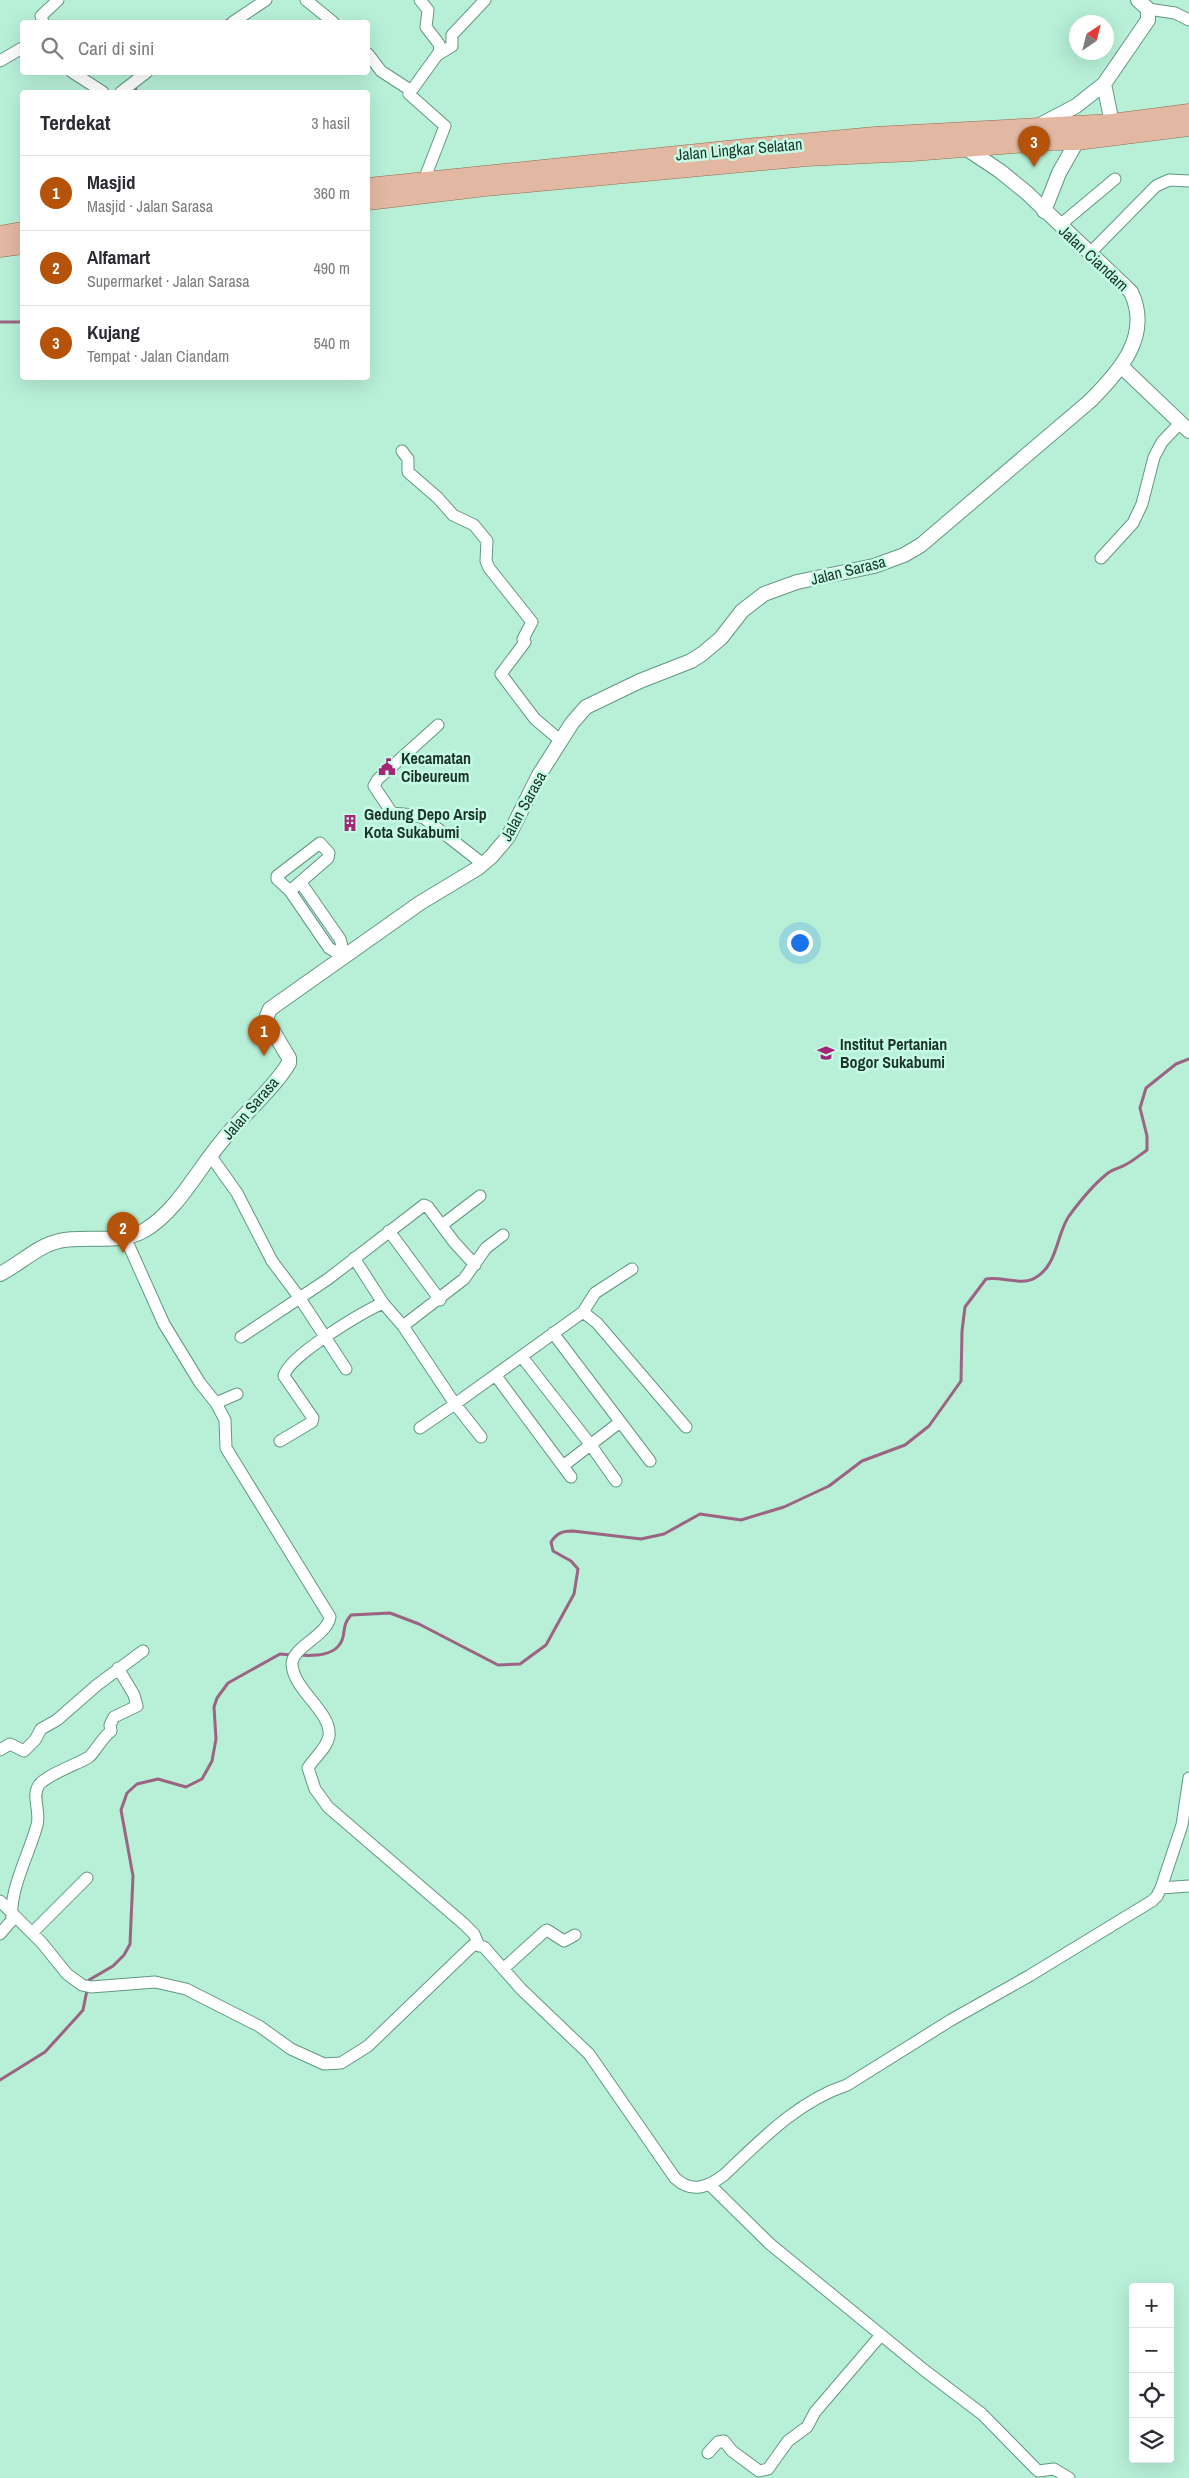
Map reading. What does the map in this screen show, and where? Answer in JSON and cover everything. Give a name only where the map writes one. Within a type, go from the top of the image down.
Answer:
[{"type":"main road","points":[[1112,130],[1189,113]]},
{"type":"main road","name":"Jalan Lingkar Selatan","points":[[370,201],[425,187],[532,169],[812,142],[1037,127],[1079,133]]},
{"type":"main road","points":[[1112,130],[1189,127]]},
{"type":"main road","name":"Jalan Lingkar Selatan","points":[[370,187],[425,187],[807,156],[912,152],[1112,130]]},
{"type":"main road","points":[[0,234],[20,231]]},
{"type":"main road","points":[[0,248],[20,245]]},
{"type":"street","points":[[42,20],[41,16],[58,0]]},
{"type":"street","points":[[236,20],[266,0]]},
{"type":"street","points":[[306,0],[331,20]]},
{"type":"street","points":[[420,0],[428,10],[425,25],[439,44],[439,54]]},
{"type":"street","points":[[425,187],[445,126],[410,96],[410,90],[439,54],[452,46],[452,35],[484,0]]},
{"type":"street","points":[[1143,4],[1168,11],[1189,20]]},
{"type":"street","points":[[1037,127],[1076,106],[1104,84],[1146,24],[1149,16],[1143,4]]},
{"type":"street","points":[[0,61],[20,49]]},
{"type":"street","points":[[370,56],[381,70],[410,90]]},
{"type":"street","points":[[77,75],[100,90]]},
{"type":"street","points":[[128,87],[143,75]]},
{"type":"street","points":[[1104,84],[1112,130]]},
{"type":"street","points":[[1044,210],[1059,173],[1079,133]]},
{"type":"street","name":"Jalan Ciandam","points":[[964,147],[1012,180],[1125,284],[1136,302],[1138,326],[1122,367]]},
{"type":"street","points":[[1060,225],[1115,180]]},
{"type":"street","points":[[1090,253],[1156,186],[1169,180],[1189,181]]},
{"type":"street","points":[[1101,558],[1136,518],[1142,504],[1154,457],[1162,442],[1185,427],[1122,367]]},
{"type":"street","name":"Jalan Sarasa","points":[[0,1274],[45,1246],[59,1241],[126,1237],[145,1230],[154,1223],[185,1190],[210,1155],[289,1063],[289,1058],[269,1026],[268,1012],[420,903],[482,864],[496,852],[508,837],[535,782],[561,741],[586,707],[640,681],[692,661],[721,638],[742,610],[764,594],[797,582],[874,566],[897,558],[921,545],[1090,401],[1122,367]]},
{"type":"street","points":[[402,451],[408,459],[408,472],[438,498],[453,515],[474,525],[487,542],[486,562],[532,622],[523,639],[525,642],[501,674],[535,719],[561,741]]},
{"type":"street","points":[[438,725],[378,779],[374,786],[392,813],[424,818],[482,864]]},
{"type":"street","points":[[290,891],[329,856],[322,844],[315,845],[277,876],[277,879],[290,891],[329,948],[345,957]]},
{"type":"street","points":[[300,883],[340,939],[345,957]]},
{"type":"street","points":[[210,1155],[237,1193],[272,1261],[299,1297],[346,1369]]},
{"type":"street","points":[[442,1225],[480,1196]]},
{"type":"street","points":[[241,1337],[299,1297],[328,1280],[424,1205],[474,1265]]},
{"type":"street","points":[[389,1232],[440,1300]]},
{"type":"street","points":[[403,1326],[440,1300],[464,1280],[486,1248],[503,1235]]},
{"type":"street","points":[[126,1237],[164,1324],[200,1383],[216,1403],[225,1420],[226,1448],[330,1617],[327,1625],[319,1634],[297,1652],[292,1665],[295,1677],[314,1704],[328,1729],[329,1736],[308,1768],[316,1789],[328,1807],[464,1924],[474,1934],[479,1946]]},
{"type":"street","points":[[354,1258],[383,1303],[403,1326],[455,1404],[481,1437]]},
{"type":"street","points":[[420,1428],[496,1376],[583,1312],[595,1293],[632,1269]]},
{"type":"street","points":[[280,1441],[312,1422],[313,1418],[284,1376],[285,1371],[324,1337],[383,1303]]},
{"type":"street","points":[[583,1312],[597,1323],[686,1427]]},
{"type":"street","points":[[553,1333],[650,1461]]},
{"type":"street","points":[[522,1357],[590,1444],[616,1481]]},
{"type":"street","points":[[496,1376],[572,1477]]},
{"type":"street","points":[[216,1403],[237,1394]]},
{"type":"street","points":[[563,1466],[620,1422]]},
{"type":"street","points":[[0,1750],[10,1744],[24,1751],[35,1740],[41,1729],[57,1720],[118,1668],[143,1651]]},
{"type":"street","points":[[0,1934],[12,1920],[11,1910],[38,1823],[39,1810],[36,1799],[38,1787],[44,1780],[91,1755],[97,1744],[111,1731],[110,1725],[114,1717],[137,1706],[134,1695],[118,1668]]},
{"type":"street","points":[[0,1901],[32,1933],[60,1967],[78,1983],[92,1988],[155,1982],[186,1989],[259,2026],[291,2049],[332,2065],[348,2059],[368,2046],[472,1946],[487,1949],[520,1989],[589,2054],[675,2178],[688,2187],[710,2185],[802,2106],[830,2090],[847,2084],[1152,1901],[1161,1888],[1182,1825],[1189,1778]]},
{"type":"street","points":[[32,1933],[87,1878]]},
{"type":"street","points":[[1161,1888],[1189,1886]]},
{"type":"street","points":[[503,1969],[545,1931],[564,1941],[575,1935]]},
{"type":"street","points":[[710,2185],[770,2244],[881,2335],[982,2414],[1038,2471],[1054,2469],[1070,2478]]},
{"type":"street","points":[[708,2453],[718,2442],[724,2442],[732,2451],[758,2471],[768,2469],[788,2441],[807,2427],[815,2412],[881,2335]]},
{"type":"waterway","points":[[134,85],[136,90]]},
{"type":"waterway","points":[[0,322],[20,322]]},
{"type":"waterway","points":[[298,1655],[331,1652],[340,1644],[346,1623],[351,1615],[390,1613],[419,1624],[498,1665],[520,1664],[546,1645],[574,1594],[578,1569],[571,1561],[553,1551],[551,1542],[560,1533],[573,1531],[641,1539],[664,1534],[700,1514],[741,1520],[784,1507],[829,1486],[862,1461],[905,1445],[929,1426],[961,1381],[962,1331],[965,1307],[986,1279],[1024,1281],[1035,1278],[1043,1272],[1052,1258],[1069,1216],[1082,1199],[1108,1173],[1123,1166],[1147,1150],[1147,1136],[1140,1108],[1146,1088],[1176,1064],[1189,1059]]},
{"type":"waterway","points":[[0,2080],[45,2052],[83,2010],[89,1980],[113,1966],[124,1955],[130,1944],[133,1876],[121,1810],[127,1793],[137,1784],[158,1779],[186,1787],[202,1779],[212,1761],[216,1739],[214,1707],[217,1698],[228,1683],[280,1654],[292,1655]]},
{"type":"place","name":"Kujang","points":[[1034,167]]},
{"type":"place","name":"Kecamatan Cibeureum","points":[[387,767]]},
{"type":"place","name":"Gedung Depo Arsip Kota Sukabumi","points":[[350,823]]},
{"type":"place","name":"Institut Pertanian Bogor Sukabumi","points":[[826,1053]]},
{"type":"place","name":"Masjid","points":[[264,1056]]},
{"type":"place","name":"Alfamart","points":[[123,1253]]}]
